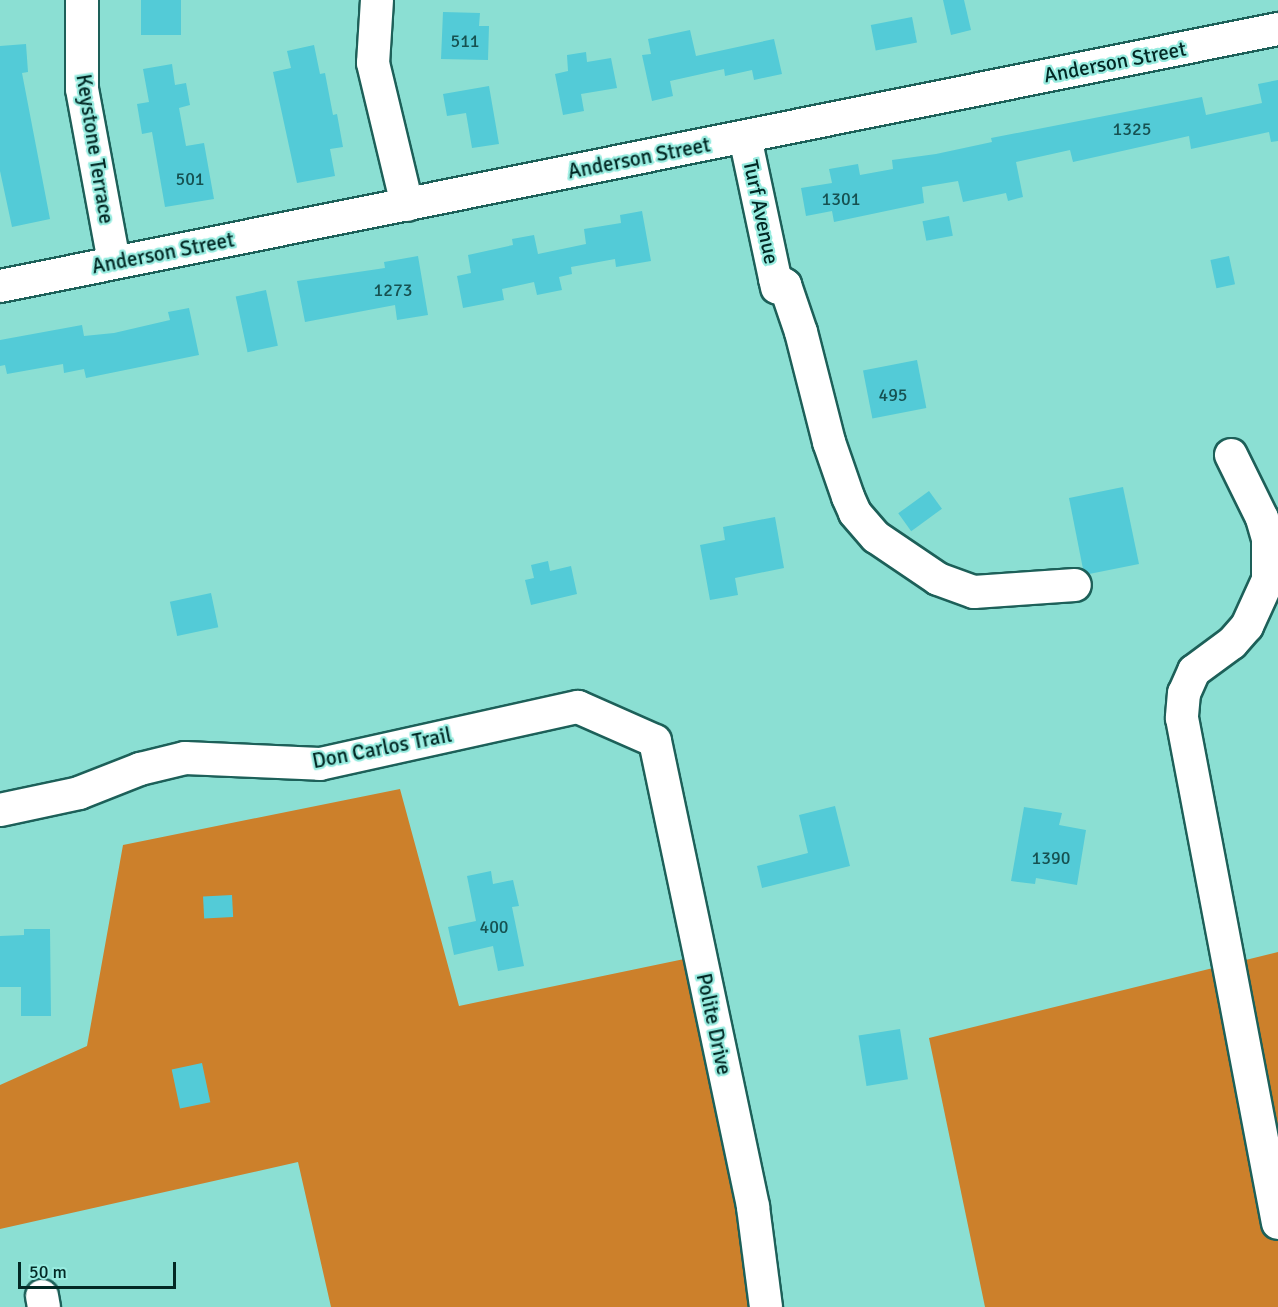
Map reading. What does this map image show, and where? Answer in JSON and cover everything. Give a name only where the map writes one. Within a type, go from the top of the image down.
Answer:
[{"type":"street","name":"Keystone Terrace","points":[[82,0],[82,89],[114,262]]},
{"type":"street","points":[[377,0],[373,63],[407,205]]},
{"type":"street","name":"Anderson Street","points":[[0,286],[1278,28]]},
{"type":"street","name":"Turf Avenue","points":[[745,137],[776,284],[785,285],[848,497],[855,513],[876,537],[938,579],[974,592],[1075,585]]},
{"type":"street","points":[[1231,455],[1262,518],[1268,539],[1269,580],[1247,626],[1232,643],[1194,672],[1184,693],[1182,718],[1278,1223]]},
{"type":"street","name":"Don Carlos Trail","points":[[0,810],[78,794],[140,769],[185,758],[320,764],[578,707],[655,741]]},
{"type":"street","name":"Polite Drive","points":[[655,741],[753,1207],[766,1307]]},
{"type":"shaded area","points":[[400,789],[459,1006],[689,958],[743,1208],[755,1307],[331,1307],[298,1162],[0,1229],[0,1085],[87,1046],[123,845]]},
{"type":"shaded area","points":[[1278,952],[1278,1307],[985,1307],[929,1038]]},
{"type":"building","points":[[141,0],[181,0],[181,35],[141,35]]},
{"type":"building","points":[[943,0],[964,0],[971,30],[951,35]]},
{"type":"building","points":[[443,12],[480,13],[479,26],[489,26],[488,60],[441,59]]},
{"type":"building","points":[[912,17],[917,43],[876,51],[871,25]]},
{"type":"building","points":[[690,30],[696,56],[774,39],[782,74],[754,80],[752,70],[725,76],[724,69],[670,81],[673,96],[652,101],[642,55],[651,54],[648,39]]},
{"type":"building","points":[[26,44],[28,72],[22,73],[50,219],[12,227],[0,171],[0,46]]},
{"type":"building","points":[[314,45],[320,74],[325,73],[333,115],[337,114],[343,147],[330,149],[335,176],[297,183],[273,72],[291,68],[287,51]]},
{"type":"building","points":[[586,52],[587,62],[611,58],[617,88],[581,94],[584,111],[563,115],[555,74],[568,71],[567,55]]},
{"type":"building","points":[[172,64],[175,85],[186,83],[190,105],[179,108],[186,146],[204,143],[214,199],[165,207],[152,132],[142,134],[137,104],[149,102],[143,69]]},
{"type":"building","points":[[1278,80],[1278,141],[1271,142],[1269,132],[1191,149],[1189,136],[1073,162],[1070,150],[1016,162],[1023,197],[1008,201],[1006,193],[963,202],[958,181],[922,187],[924,203],[834,222],[832,211],[806,216],[801,188],[832,183],[829,169],[858,164],[860,175],[893,169],[892,160],[936,154],[992,142],[991,138],[1202,97],[1206,115],[1262,103],[1258,84]]},
{"type":"building","points":[[489,86],[499,144],[472,148],[466,113],[447,116],[443,94]]},
{"type":"building","points":[[642,211],[651,261],[616,267],[615,259],[571,267],[572,274],[559,277],[562,290],[537,295],[534,282],[502,289],[504,300],[463,308],[457,276],[471,273],[468,255],[513,245],[512,239],[534,235],[538,254],[586,244],[584,229],[621,223],[620,215]]},
{"type":"building","points":[[949,216],[953,236],[926,241],[922,221]]},
{"type":"building","points":[[418,256],[428,315],[397,320],[395,305],[305,322],[297,281],[385,268],[384,262]]},
{"type":"building","points":[[1229,256],[1235,284],[1216,288],[1210,260]]},
{"type":"building","points":[[266,290],[278,346],[248,352],[236,296]]},
{"type":"building","points":[[189,308],[199,355],[86,378],[84,369],[64,373],[63,364],[7,374],[5,365],[0,366],[0,340],[82,325],[84,336],[114,333],[170,320],[168,312]]},
{"type":"building","points":[[917,360],[926,408],[872,419],[863,370]]},
{"type":"building","points":[[1123,487],[1139,564],[1089,574],[1083,569],[1069,498]]},
{"type":"building","points":[[929,491],[942,509],[911,531],[898,513]]},
{"type":"building","points":[[775,517],[784,568],[735,578],[738,595],[710,600],[700,545],[725,540],[723,527]]},
{"type":"building","points":[[548,561],[550,571],[571,566],[577,594],[531,605],[525,580],[534,578],[531,565]]},
{"type":"building","points":[[211,593],[218,627],[177,636],[170,602]]},
{"type":"building","points":[[835,806],[850,866],[762,888],[757,866],[808,853],[799,815]]},
{"type":"building","points":[[1024,807],[1062,813],[1059,825],[1086,830],[1077,885],[1036,878],[1035,884],[1011,881]]},
{"type":"building","points":[[491,871],[493,884],[513,880],[519,906],[512,907],[524,966],[498,971],[493,946],[454,955],[448,927],[476,921],[467,876]]},
{"type":"building","points":[[232,895],[233,917],[204,918],[203,897]]},
{"type":"building","points":[[24,929],[50,929],[51,1016],[21,1016],[21,987],[0,987],[0,936],[24,935]]},
{"type":"building","points":[[900,1029],[908,1079],[866,1086],[859,1036]]},
{"type":"building","points":[[202,1063],[210,1102],[180,1109],[172,1069]]}]
